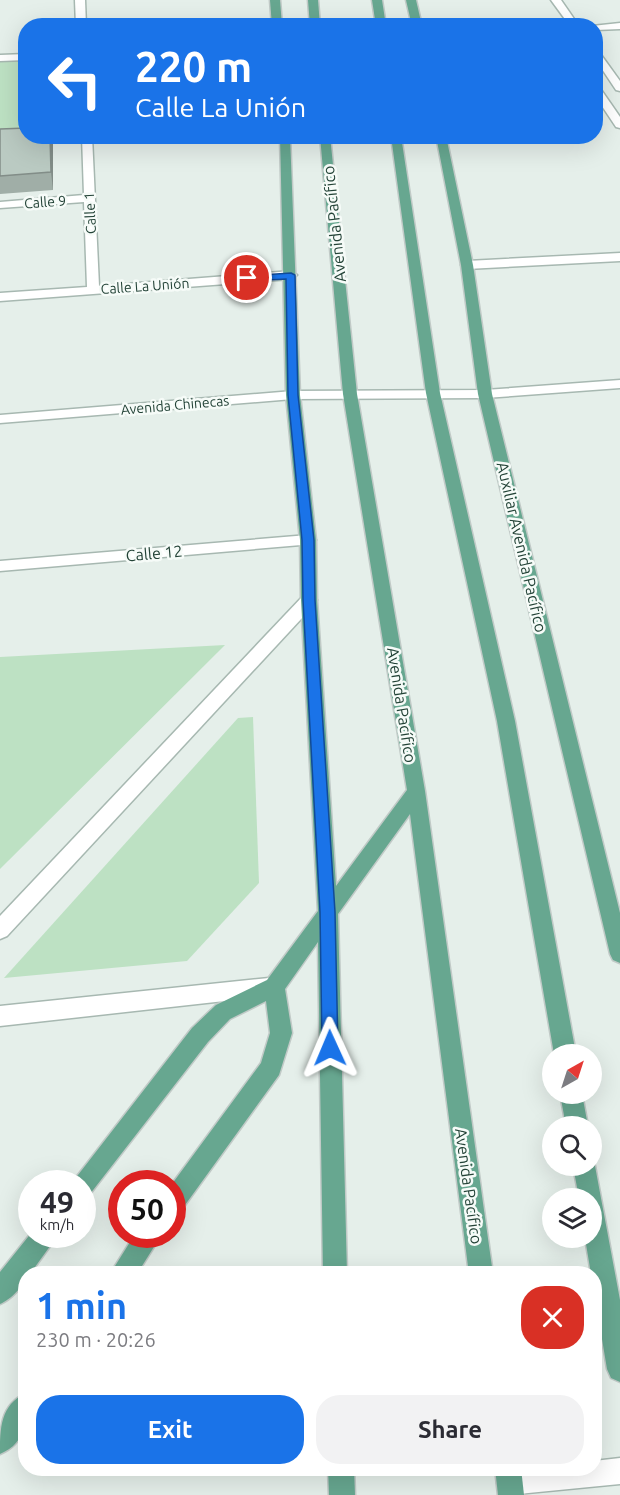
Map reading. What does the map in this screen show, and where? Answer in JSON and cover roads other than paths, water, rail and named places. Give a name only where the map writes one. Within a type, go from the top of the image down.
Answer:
[{"type":"main road","points":[[275,0],[276,18]]},
{"type":"main road","points":[[313,0],[314,18]]},
{"type":"main road","points":[[377,0],[380,18]]},
{"type":"main road","points":[[411,0],[415,18]]},
{"type":"main road","points":[[285,144],[293,395],[308,540],[309,600],[328,912],[335,1266]]},
{"type":"main road","name":"Avenida Pacífico","points":[[326,144],[350,394],[416,791],[480,1266]]},
{"type":"main road","points":[[397,144],[433,393],[506,720],[562,1044]]},
{"type":"main road","name":"Auxiliar Avenida Pacífico","points":[[443,144],[467,265],[485,394],[620,954]]},
{"type":"main road","points":[[95,1170],[200,1035],[223,1012],[274,987],[416,791]]},
{"type":"main road","points":[[186,1185],[271,1068],[281,1033],[274,987]]},
{"type":"main road","points":[[20,1266],[34,1248]]},
{"type":"main road","points":[[128,1266],[140,1248]]},
{"type":"main road","points":[[599,1248],[602,1266]]},
{"type":"main road","points":[[602,1268],[620,1370]]},
{"type":"main road","points":[[0,1292],[18,1269]]},
{"type":"main road","points":[[0,1441],[18,1417]]},
{"type":"main road","points":[[342,1476],[342,1495]]},
{"type":"street","points":[[80,0],[81,18]]},
{"type":"street","points":[[556,0],[569,18]]},
{"type":"street","points":[[603,27],[620,26]]},
{"type":"street","points":[[0,58],[18,57]]},
{"type":"street","points":[[603,64],[620,88]]},
{"type":"street","points":[[603,89],[620,88]]},
{"type":"street","points":[[603,100],[620,125]]},
{"type":"street","name":"Calle 1","points":[[87,144],[93,289]]},
{"type":"street","name":"Calle 9","points":[[0,205],[89,198]]},
{"type":"street","points":[[467,265],[620,257]]},
{"type":"street","name":"Calle La Unión","points":[[0,297],[291,275]]},
{"type":"street","points":[[433,393],[485,394],[620,384]]},
{"type":"street","name":"Avenida Chinecas","points":[[0,419],[293,395],[433,393]]},
{"type":"street","name":"Calle 12","points":[[0,566],[308,540]]},
{"type":"street","points":[[0,930],[309,600]]},
{"type":"street","points":[[0,1017],[274,987]]},
{"type":"street","points":[[602,1473],[620,1471]]},
{"type":"street","points":[[510,1482],[570,1476]]}]
